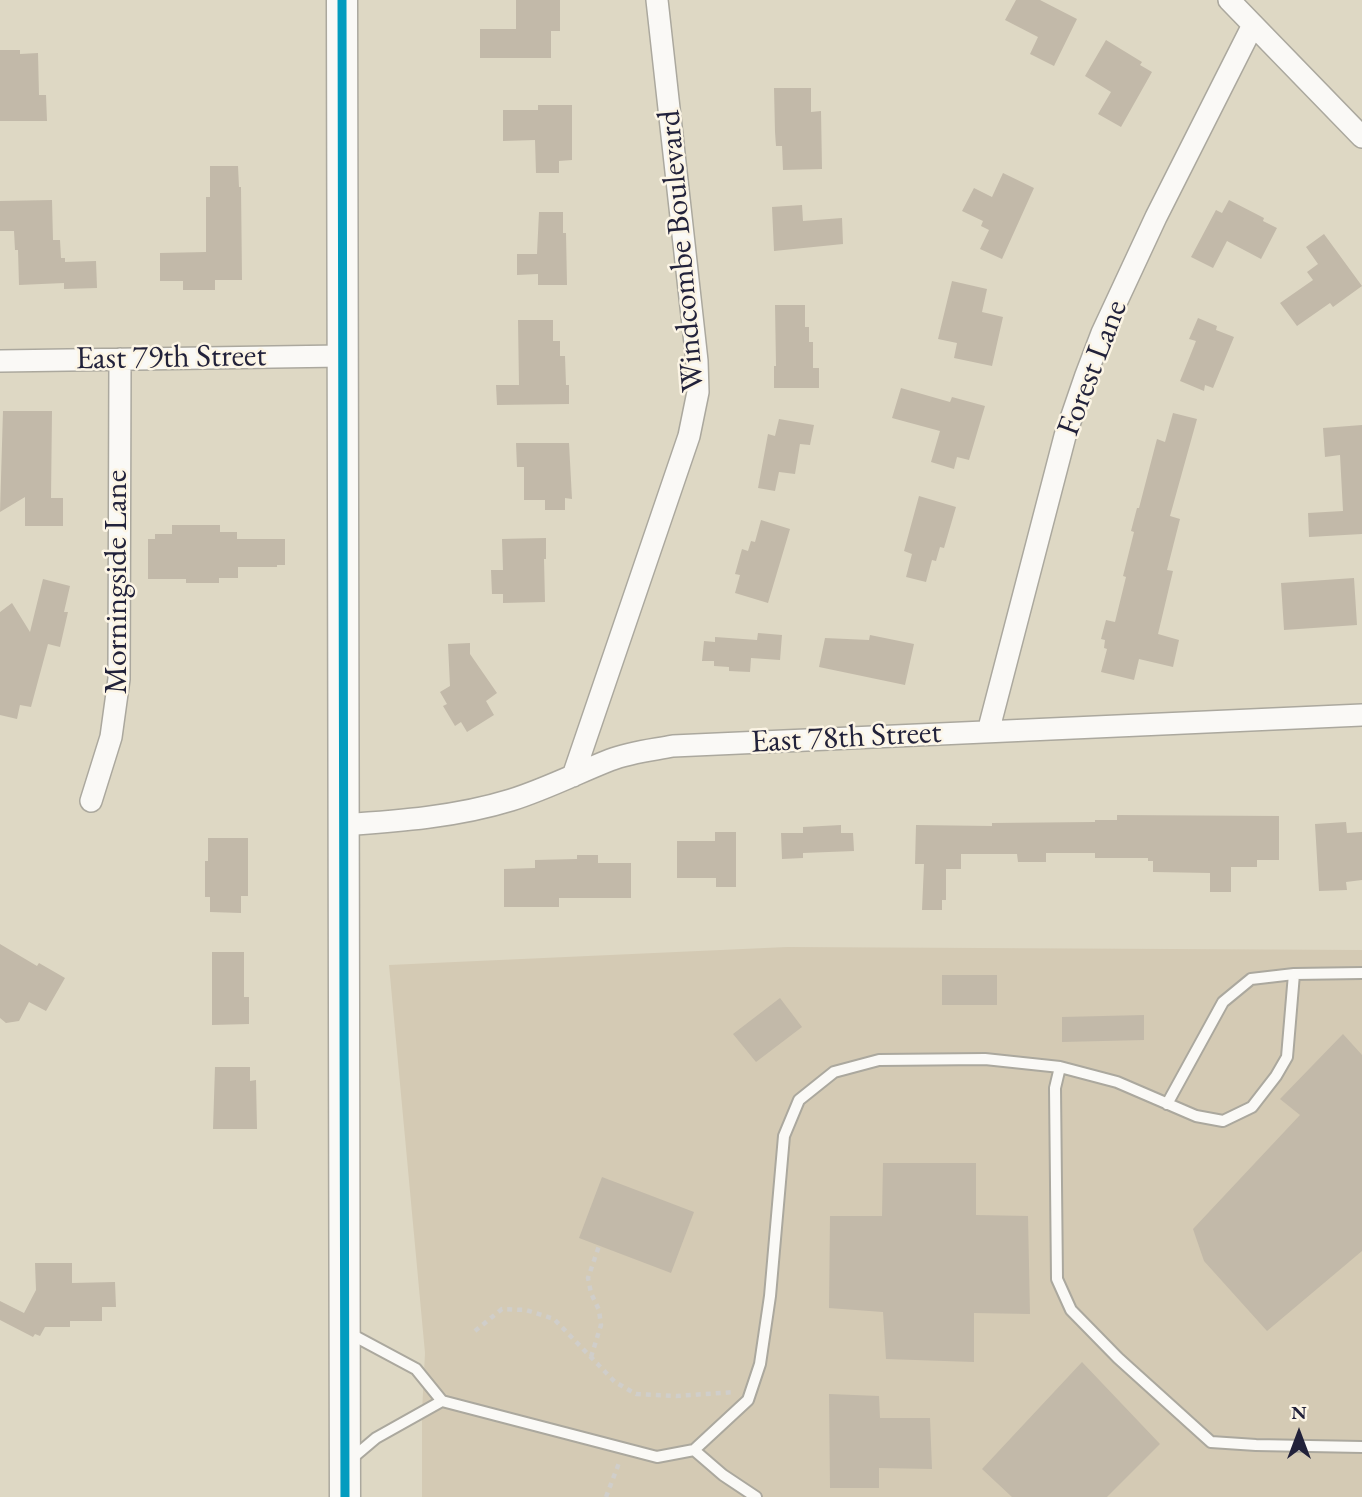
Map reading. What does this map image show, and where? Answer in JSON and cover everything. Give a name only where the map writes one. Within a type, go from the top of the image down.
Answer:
[{"type":"main road","points":[[342,0],[345,1497]]},
{"type":"street","name":"Windcombe Boulevard","points":[[573,776],[689,436],[698,391],[697,361],[657,0]]},
{"type":"street","points":[[1229,0],[1351,114],[1362,137]]},
{"type":"street","name":"Forest Lane","points":[[988,732],[1053,480],[1086,375],[1156,217],[1253,25]]},
{"type":"street","name":"East 79th Street","points":[[0,361],[342,356]]},
{"type":"street","name":"Morningside Lane","points":[[91,801],[111,737],[119,679],[120,359]]},
{"type":"street","name":"East 78th Street","points":[[342,825],[405,821],[470,811],[543,789],[612,759],[673,746],[1362,715]]},
{"type":"lane","points":[[1167,1104],[1223,1002],[1251,979],[1294,974],[1362,973]]},
{"type":"lane","points":[[345,1331],[416,1369],[442,1401],[657,1457],[694,1450],[740,1408],[750,1395],[760,1364],[770,1296],[784,1136],[799,1100],[834,1072],[879,1060],[985,1059],[1059,1067],[1117,1082],[1196,1116],[1223,1121],[1252,1107],[1287,1057],[1294,974]]},
{"type":"lane","points":[[1059,1067],[1055,1088],[1057,1279],[1071,1310],[1118,1358],[1211,1442],[1362,1447]]},
{"type":"lane","points":[[345,1464],[376,1438],[442,1401]]},
{"type":"lane","points":[[694,1450],[723,1475],[756,1497]]},
{"type":"path","points":[[591,1357],[601,1325],[588,1278],[599,1246]]},
{"type":"path","points":[[475,1331],[502,1309],[526,1310],[554,1319],[615,1382],[636,1394],[676,1396],[731,1392],[750,1395]]},
{"type":"path","points":[[608,1496],[620,1459]]},
{"type":"shaded area","points":[[787,947],[1362,950],[1362,1497],[422,1497],[425,1353],[389,965]]},
{"type":"building","points":[[516,0],[560,0],[560,31],[551,31],[551,58],[480,58],[480,29],[516,29]]},
{"type":"building","points":[[1016,0],[1040,0],[1077,19],[1054,66],[1030,54],[1038,37],[1005,20]]},
{"type":"building","points":[[1106,40],[1142,62],[1140,65],[1152,72],[1121,127],[1098,114],[1111,92],[1085,76]]},
{"type":"building","points":[[0,50],[20,50],[20,54],[38,53],[39,95],[46,95],[47,121],[0,121]]},
{"type":"building","points":[[774,88],[811,88],[811,112],[821,111],[822,169],[783,170],[782,146],[776,146]]},
{"type":"building","points":[[538,105],[572,105],[572,160],[559,161],[559,173],[536,173],[535,140],[503,141],[503,110],[538,110]]},
{"type":"building","points":[[210,166],[238,166],[241,187],[242,280],[215,280],[215,290],[183,290],[183,281],[160,281],[160,253],[206,252],[206,197],[210,197]]},
{"type":"building","points":[[1003,173],[1034,188],[1002,259],[980,249],[989,230],[981,226],[983,221],[962,211],[974,188],[992,197]]},
{"type":"building","points":[[52,200],[53,240],[60,240],[61,258],[65,258],[65,262],[96,261],[97,288],[64,289],[64,283],[19,285],[18,250],[15,250],[14,231],[0,231],[0,201]]},
{"type":"building","points":[[1229,200],[1277,228],[1261,259],[1227,241],[1213,268],[1191,257],[1216,210],[1222,213]]},
{"type":"building","points":[[802,205],[803,221],[842,218],[843,244],[774,251],[772,207]]},
{"type":"building","points":[[539,212],[563,212],[567,285],[538,285],[538,274],[517,275],[517,254],[537,254]]},
{"type":"building","points":[[1324,234],[1362,286],[1333,307],[1330,303],[1297,326],[1280,303],[1313,280],[1307,272],[1318,264],[1306,247]]},
{"type":"building","points":[[952,281],[987,289],[982,312],[1003,317],[992,366],[954,358],[957,343],[938,339]]},
{"type":"building","points":[[775,305],[805,305],[805,327],[809,327],[809,342],[813,342],[813,368],[819,368],[819,388],[774,388]]},
{"type":"building","points":[[1198,318],[1217,326],[1216,330],[1234,337],[1213,388],[1205,385],[1204,391],[1180,381],[1196,341],[1189,339]]},
{"type":"building","points":[[518,320],[553,320],[553,341],[560,341],[560,356],[565,356],[569,404],[497,405],[496,385],[519,385]]},
{"type":"building","points":[[901,388],[950,402],[952,397],[985,406],[969,460],[957,457],[954,469],[931,462],[940,431],[892,418]]},
{"type":"building","points":[[3,411],[52,411],[51,498],[63,498],[63,526],[25,526],[25,497],[0,512]]},
{"type":"building","points":[[1173,413],[1197,419],[1170,516],[1180,519],[1167,570],[1173,571],[1158,634],[1179,640],[1173,667],[1139,659],[1134,680],[1101,672],[1107,649],[1104,648],[1105,640],[1101,639],[1106,620],[1115,622],[1126,577],[1123,576],[1137,508],[1157,439],[1165,442]]},
{"type":"building","points":[[779,419],[814,425],[810,445],[800,444],[795,474],[779,472],[775,491],[758,488],[768,434],[775,436]]},
{"type":"building","points":[[1362,425],[1362,534],[1309,537],[1308,513],[1343,511],[1340,455],[1325,457],[1323,428]]},
{"type":"building","points":[[516,443],[569,443],[572,499],[565,498],[565,510],[545,510],[545,500],[524,500],[524,467],[517,467]]},
{"type":"building","points":[[919,496],[956,507],[944,548],[940,547],[936,561],[932,560],[926,582],[906,577],[912,554],[904,551]]},
{"type":"building","points":[[761,520],[790,529],[768,603],[735,593],[740,575],[735,574],[742,549],[748,551],[751,541],[755,542]]},
{"type":"building","points":[[172,525],[220,525],[220,532],[237,532],[237,539],[285,539],[285,565],[238,567],[238,578],[219,578],[219,583],[186,583],[186,579],[148,579],[148,539],[155,539],[155,534],[172,534]]},
{"type":"building","points":[[546,538],[545,602],[503,603],[503,594],[492,594],[491,570],[503,570],[502,539]]},
{"type":"building","points":[[1354,578],[1357,625],[1284,630],[1281,583]]},
{"type":"building","points":[[43,579],[70,586],[64,612],[68,612],[60,647],[48,644],[31,707],[20,705],[17,719],[0,715],[0,612],[12,603],[30,632]]},
{"type":"building","points":[[758,633],[782,635],[780,660],[751,658],[750,672],[729,671],[729,667],[714,666],[714,661],[702,661],[704,641],[715,642],[715,637],[757,640]]},
{"type":"building","points":[[870,635],[914,644],[905,685],[819,667],[825,638],[869,640]]},
{"type":"building","points":[[470,643],[470,654],[497,693],[486,701],[494,715],[467,732],[461,722],[455,726],[443,706],[447,704],[440,692],[450,686],[448,644]]},
{"type":"building","points":[[1117,815],[1279,816],[1279,860],[1257,860],[1257,867],[1231,867],[1231,892],[1210,892],[1210,873],[1153,872],[1153,861],[1148,861],[1148,858],[1095,858],[1095,853],[1046,853],[1046,862],[1018,862],[1017,854],[961,854],[961,869],[946,869],[946,900],[942,900],[942,910],[922,910],[924,864],[915,864],[916,825],[992,826],[992,823],[1095,822],[1117,820]]},
{"type":"building","points":[[1346,822],[1347,833],[1362,832],[1362,880],[1346,882],[1347,890],[1319,891],[1315,824]]},
{"type":"building","points":[[841,825],[841,833],[853,833],[854,851],[803,853],[803,858],[782,859],[781,833],[803,833],[803,827]]},
{"type":"building","points":[[715,832],[736,832],[736,887],[716,887],[716,878],[677,878],[677,841],[715,841]]},
{"type":"building","points":[[208,838],[248,838],[248,896],[241,896],[241,913],[210,912],[210,897],[205,897]]},
{"type":"building","points":[[577,855],[598,855],[598,863],[631,863],[631,898],[559,898],[559,907],[504,907],[504,869],[535,868],[535,860],[577,859]]},
{"type":"building","points":[[0,944],[37,966],[39,963],[65,978],[46,1011],[29,1002],[19,1021],[6,1023],[0,1018]]},
{"type":"building","points":[[212,952],[244,952],[244,997],[249,997],[249,1024],[212,1025]]},
{"type":"building","points":[[942,975],[997,975],[997,1005],[942,1005]]},
{"type":"building","points":[[780,998],[802,1027],[756,1062],[733,1034]]},
{"type":"building","points":[[1144,1015],[1144,1040],[1062,1042],[1062,1017]]},
{"type":"building","points":[[1343,1034],[1362,1055],[1362,1251],[1267,1331],[1204,1261],[1193,1229],[1300,1115],[1280,1099]]},
{"type":"building","points":[[215,1067],[250,1067],[250,1081],[256,1080],[257,1129],[213,1129]]},
{"type":"building","points":[[883,1163],[976,1163],[976,1215],[1028,1216],[1030,1314],[974,1313],[974,1362],[886,1359],[883,1312],[829,1308],[830,1216],[882,1216]]},
{"type":"building","points":[[602,1177],[694,1212],[671,1273],[579,1238]]},
{"type":"building","points":[[35,1263],[72,1263],[72,1283],[115,1282],[116,1307],[102,1307],[102,1321],[70,1321],[70,1327],[45,1327],[40,1336],[35,1334],[33,1337],[0,1320],[0,1301],[24,1313],[36,1290]]},
{"type":"building","points":[[1082,1362],[1160,1444],[1107,1497],[1012,1497],[982,1469]]},
{"type":"building","points":[[829,1394],[879,1396],[880,1418],[930,1418],[932,1469],[879,1468],[879,1488],[830,1488]]},
{"type":"transit line","points":[[342,0],[345,1497]]}]
